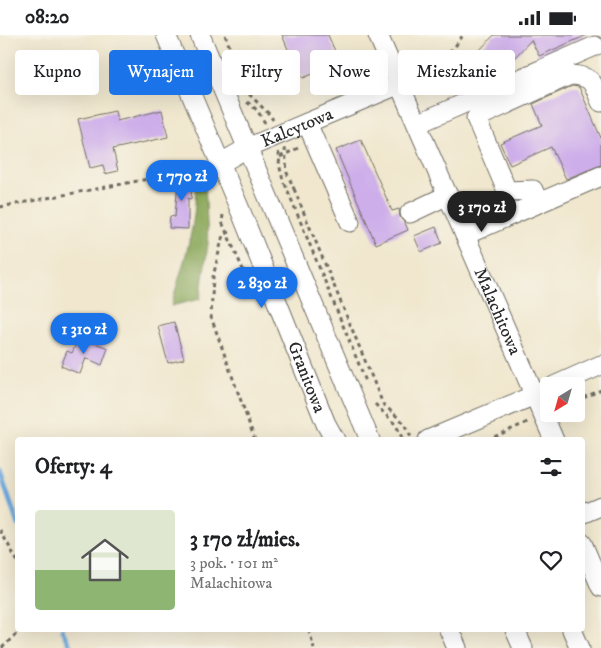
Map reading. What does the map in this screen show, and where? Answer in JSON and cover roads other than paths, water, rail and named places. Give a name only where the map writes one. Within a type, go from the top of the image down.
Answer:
[{"type":"street","name":"Granitowa","points":[[166,35],[221,163],[326,424],[333,437]]},
{"type":"street","name":"Granitowa","points":[[200,35],[369,437]]},
{"type":"street","name":"Malachitowa","points":[[378,35],[398,80]]},
{"type":"street","points":[[417,124],[595,46]]},
{"type":"street","points":[[539,203],[533,189],[507,191],[476,118],[570,75],[583,76],[591,80],[601,102]]},
{"type":"street","name":"Kalcytowa","points":[[221,163],[247,148],[310,132],[398,85]]},
{"type":"street","name":"Malachitowa","points":[[405,95],[465,235],[540,390]]},
{"type":"street","points":[[310,132],[350,222]]},
{"type":"street","points":[[465,235],[601,176]]},
{"type":"street","points":[[410,213],[448,195]]},
{"type":"street","points":[[574,377],[601,365]]},
{"type":"street","points":[[435,437],[540,392]]},
{"type":"street","name":"Malachitowa","points":[[547,423],[553,437]]},
{"type":"street","points":[[585,513],[601,506]]},
{"type":"street","points":[[585,550],[601,587]]},
{"type":"street","points":[[450,632],[457,648]]},
{"type":"street","points":[[516,632],[523,648]]},
{"type":"street","points":[[573,632],[580,648]]},
{"type":"waterway","points":[[0,472],[15,516]]},
{"type":"waterway","points":[[63,632],[71,648]]}]
